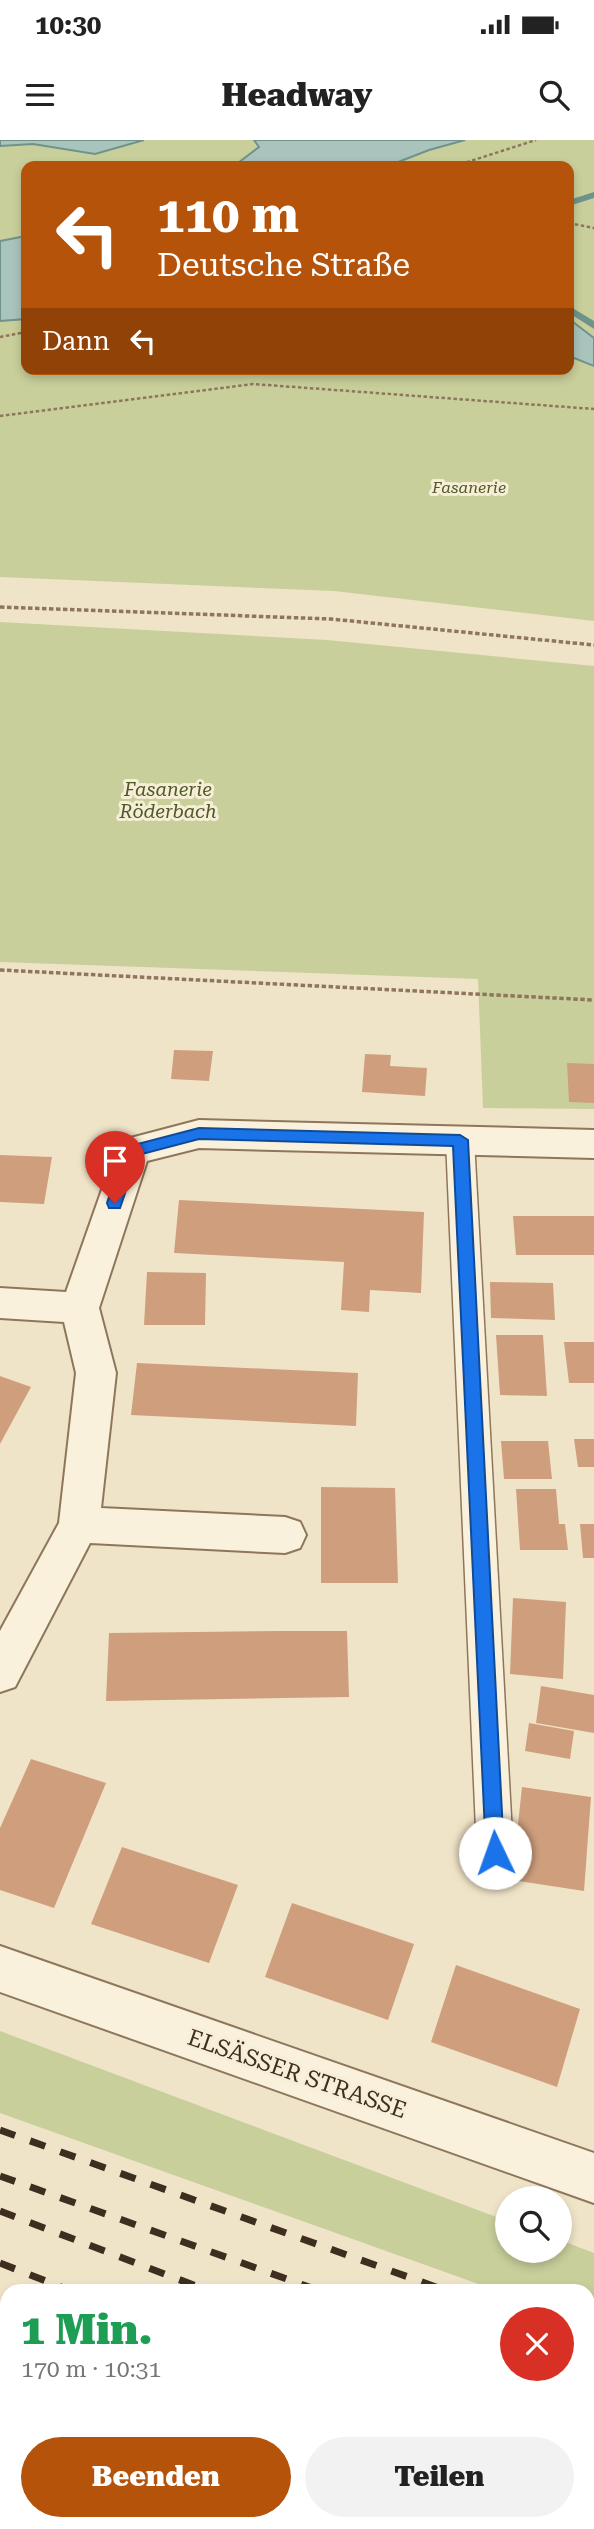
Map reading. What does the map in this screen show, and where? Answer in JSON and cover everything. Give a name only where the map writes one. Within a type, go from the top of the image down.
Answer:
[{"type":"street","points":[[0,1674],[79,1525],[96,1373],[80,1308],[132,1151],[199,1134],[594,1144]]},
{"type":"street","points":[[0,1303],[80,1308]]},
{"type":"street","points":[[79,1525],[285,1535]]},
{"type":"street","name":"ELSÄSSER STRASSE","points":[[0,1969],[594,2178]]},
{"type":"lane","points":[[460,1140],[495,1853]]},
{"type":"path","points":[[471,161],[536,140]]},
{"type":"path","points":[[574,224],[594,228]]},
{"type":"path","points":[[0,337],[21,333]]},
{"type":"path","points":[[0,416],[253,384],[594,409]]},
{"type":"path","points":[[0,607],[331,619],[594,645]]},
{"type":"path","points":[[0,970],[594,1000]]},
{"type":"green space","name":"Fasanerie","points":[[0,140],[594,140],[594,621],[334,591],[0,577]]},
{"type":"green space","name":"Fasanerie Röderbach","points":[[0,622],[327,640],[594,666],[594,1109],[483,1108],[478,979],[0,962]]},
{"type":"green space","points":[[0,2031],[495,2217],[495,2263],[572,2263],[572,2245],[594,2253],[594,2284],[478,2284],[0,2113]]},
{"type":"water","points":[[0,140],[144,140],[95,154],[33,144],[0,146]]},
{"type":"water","points":[[254,140],[465,140],[401,161],[241,161],[259,147]]},
{"type":"water","points":[[21,237],[21,319],[0,321],[0,241]]},
{"type":"water","points":[[574,323],[594,338],[594,366],[574,358]]},
{"type":"building","points":[[174,1050],[213,1051],[209,1081],[171,1079]]},
{"type":"building","points":[[365,1054],[391,1055],[390,1066],[427,1068],[425,1096],[362,1092]]},
{"type":"building","points":[[567,1063],[594,1064],[594,1103],[569,1102]]},
{"type":"building","points":[[0,1155],[52,1157],[44,1204],[0,1202]]},
{"type":"building","points":[[179,1200],[424,1212],[421,1293],[370,1290],[369,1312],[341,1310],[344,1262],[174,1253]]},
{"type":"building","points":[[513,1216],[594,1216],[594,1255],[516,1255]]},
{"type":"building","points":[[147,1272],[206,1273],[205,1325],[144,1325]]},
{"type":"building","points":[[490,1282],[553,1283],[555,1320],[491,1318]]},
{"type":"building","points":[[496,1335],[543,1335],[547,1396],[500,1395]]},
{"type":"building","points":[[564,1342],[594,1342],[594,1383],[569,1383]]},
{"type":"building","points":[[137,1363],[358,1373],[356,1426],[131,1415]]},
{"type":"building","points":[[0,1376],[31,1387],[0,1444]]},
{"type":"building","points":[[574,1439],[594,1439],[594,1467],[578,1467]]},
{"type":"building","points":[[501,1441],[548,1441],[552,1479],[504,1479]]},
{"type":"building","points":[[321,1487],[395,1488],[398,1583],[321,1583]]},
{"type":"building","points":[[516,1489],[556,1489],[559,1524],[565,1524],[568,1550],[520,1550]]},
{"type":"building","points":[[580,1524],[594,1524],[594,1558],[583,1558]]},
{"type":"building","points":[[513,1598],[566,1602],[563,1679],[510,1674]]},
{"type":"building","points":[[347,1631],[349,1697],[106,1701],[109,1633]]},
{"type":"building","points":[[541,1686],[594,1695],[594,1733],[536,1723]]},
{"type":"building","points":[[529,1723],[574,1731],[570,1759],[525,1751]]},
{"type":"building","points":[[31,1759],[106,1783],[54,1908],[0,1890],[0,1828]]},
{"type":"building","points":[[522,1787],[591,1797],[584,1891],[512,1880]]},
{"type":"building","points":[[122,1847],[238,1885],[209,1963],[91,1924]]},
{"type":"building","points":[[292,1903],[414,1944],[388,2020],[265,1977]]},
{"type":"building","points":[[456,1965],[580,2009],[557,2087],[431,2042]]},
{"type":"waterway","points":[[574,201],[594,195]]},
{"type":"waterway","points":[[574,312],[594,326]]},
{"type":"railway","points":[[0,2130],[428,2284]]},
{"type":"railway","points":[[0,2176],[301,2284]]},
{"type":"railway","points":[[0,2211],[191,2284]]},
{"type":"railway","points":[[0,2263],[53,2284]]},
{"type":"route","points":[[115,1203],[132,1151],[199,1134],[460,1140],[495,1853]]}]
